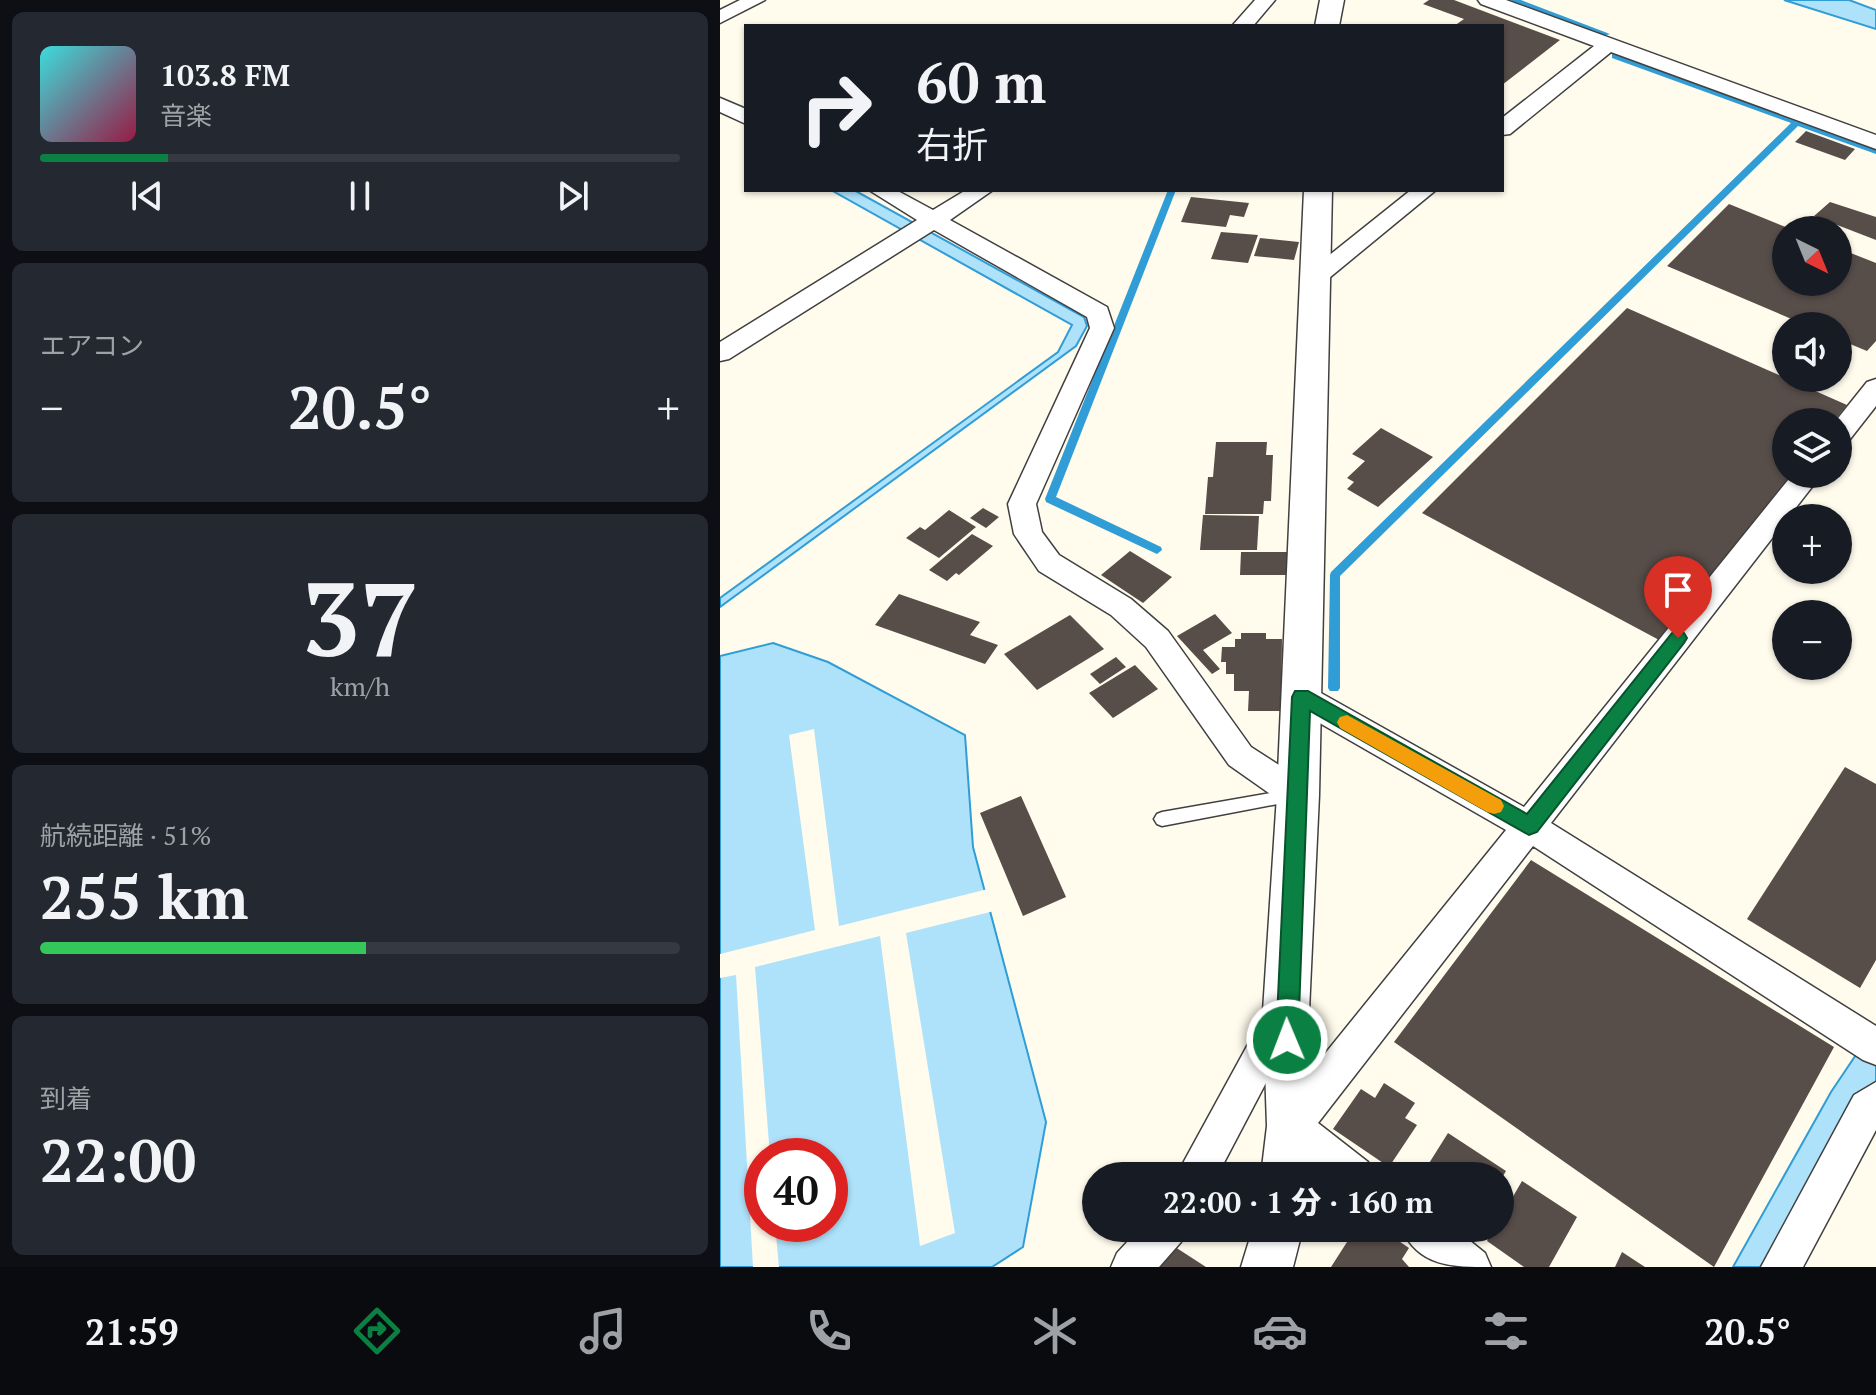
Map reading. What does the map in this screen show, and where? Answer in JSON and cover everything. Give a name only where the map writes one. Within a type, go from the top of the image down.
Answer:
[{"type":"street","points":[[720,17],[755,0]]},
{"type":"street","points":[[1244,24],[1265,0]]},
{"type":"street","points":[[1327,24],[1332,0]]},
{"type":"street","points":[[1488,0],[1876,142]]},
{"type":"street","points":[[1504,127],[1609,44]]},
{"type":"street","points":[[720,104],[744,117]]},
{"type":"street","points":[[882,192],[923,227],[1098,313],[1102,328],[1022,504],[1028,534],[1049,563],[1121,607],[1157,639],[1240,756],[1298,795]]},
{"type":"street","points":[[720,353],[979,192]]},
{"type":"street","points":[[1287,1162],[1291,1126],[1286,1011],[1298,795],[1318,192]]},
{"type":"street","points":[[1315,278],[1422,192]]},
{"type":"street","points":[[1852,418],[1876,388]]},
{"type":"street","points":[[1291,1126],[1797,488]]},
{"type":"street","points":[[1301,697],[1529,826],[1869,1042]]},
{"type":"street","points":[[1204,1162],[1286,1011]]},
{"type":"street","points":[[1781,1267],[1867,1108],[1876,1101]]},
{"type":"street","points":[[1291,1126],[1336,1162]]},
{"type":"street","points":[[1131,1267],[1154,1242]]},
{"type":"street","points":[[1267,1267],[1274,1242]]},
{"type":"street","points":[[1439,1242],[1471,1267]]},
{"type":"lane","points":[[1162,819],[1298,795]]},
{"type":"water","points":[[1784,0],[1849,0],[1876,10],[1876,29]]},
{"type":"water","points":[[835,192],[858,192],[1084,317],[1087,326],[1076,346],[720,607],[720,598],[1058,352],[1072,325]]},
{"type":"water","points":[[773,643],[828,662],[965,735],[973,847],[1046,1122],[1023,1247],[992,1267],[720,1267],[720,656]]},
{"type":"water","points":[[1876,1025],[1876,1083],[1768,1267],[1733,1267],[1831,1092]]},
{"type":"pier","points":[[814,729],[839,926],[988,889],[994,911],[906,933],[955,1233],[920,1246],[880,936],[755,967],[769,1138],[745,1138],[736,975],[720,978],[720,954],[815,930],[789,735]]},
{"type":"pier","points":[[752,1242],[777,1242],[779,1267],[753,1267]]},
{"type":"building","points":[[1429,0],[1454,0],[1560,40],[1504,83],[1504,24],[1457,24],[1464,19],[1423,4]]},
{"type":"building","points":[[1806,131],[1855,149],[1845,160],[1795,142]]},
{"type":"building","points":[[1191,197],[1249,203],[1244,217],[1230,215],[1226,227],[1181,222]]},
{"type":"building","points":[[1830,202],[1876,217],[1876,240],[1852,231],[1852,216],[1814,216]]},
{"type":"building","points":[[1729,204],[1772,221],[1772,296],[1852,296],[1852,254],[1876,263],[1876,341],[1867,351],[1852,345],[1852,312],[1775,312],[1667,266]]},
{"type":"building","points":[[1221,232],[1258,235],[1248,263],[1211,259]]},
{"type":"building","points":[[1260,238],[1299,242],[1294,260],[1254,256]]},
{"type":"building","points":[[1627,308],[1772,372],[1772,392],[1818,392],[1847,405],[1845,408],[1772,408],[1772,488],[1781,488],[1661,641],[1422,513]]},
{"type":"building","points":[[1381,428],[1433,457],[1378,507],[1347,489],[1354,482],[1347,478],[1365,461],[1352,454]]},
{"type":"building","points":[[1216,442],[1267,442],[1266,455],[1273,455],[1271,501],[1264,501],[1263,514],[1205,514],[1208,477],[1213,477]]},
{"type":"building","points":[[983,508],[999,517],[986,528],[970,518]]},
{"type":"building","points":[[949,510],[976,527],[939,558],[906,538],[920,527],[925,530]]},
{"type":"building","points":[[1203,515],[1259,516],[1257,550],[1200,550]]},
{"type":"building","points":[[972,534],[993,546],[959,575],[956,573],[947,581],[929,570]]},
{"type":"building","points":[[1130,551],[1172,577],[1143,603],[1101,575]]},
{"type":"building","points":[[1241,552],[1289,552],[1289,575],[1240,575]]},
{"type":"building","points":[[899,594],[980,622],[970,635],[998,645],[985,664],[875,625]]},
{"type":"building","points":[[1215,614],[1232,633],[1203,650],[1220,669],[1212,674],[1177,636]]},
{"type":"building","points":[[1070,615],[1104,649],[1037,690],[1004,654]]},
{"type":"building","points":[[1241,633],[1266,633],[1266,639],[1282,639],[1281,711],[1248,711],[1249,691],[1234,691],[1234,674],[1226,674],[1226,662],[1221,662],[1222,647],[1235,647],[1235,639],[1241,639]]},
{"type":"building","points":[[1116,657],[1126,667],[1100,684],[1090,674]]},
{"type":"building","points":[[1135,665],[1158,689],[1113,718],[1089,693]]},
{"type":"building","points":[[1845,767],[1876,784],[1876,960],[1860,988],[1747,919]]},
{"type":"building","points":[[1021,796],[1066,897],[1023,916],[980,813]]},
{"type":"building","points":[[1531,860],[1834,1047],[1714,1267],[1394,1042]]},
{"type":"building","points":[[1384,1083],[1415,1103],[1405,1118],[1417,1125],[1392,1162],[1382,1162],[1333,1129],[1361,1089],[1375,1098]]},
{"type":"building","points":[[1448,1133],[1492,1162],[1430,1162]]},
{"type":"building","points":[[1522,1181],[1577,1217],[1549,1267],[1524,1267],[1488,1242],[1514,1242],[1514,1195]]},
{"type":"building","points":[[1347,1242],[1400,1242],[1409,1248],[1402,1259],[1409,1267],[1331,1267]]},
{"type":"building","points":[[1172,1245],[1206,1267],[1158,1267]]},
{"type":"building","points":[[1622,1252],[1645,1267],[1615,1267]]},
{"type":"waterway","points":[[1514,0],[1606,34]]},
{"type":"waterway","points":[[1615,56],[1876,152]]},
{"type":"waterway","points":[[1334,688],[1335,575],[1796,123]]},
{"type":"waterway","points":[[1157,550],[1050,499],[1171,192]]},
{"type":"slow traffic","points":[[1347,722],[1494,806]]},
{"type":"route","points":[[1287,1040],[1301,697],[1529,826],[1678,638]]}]
